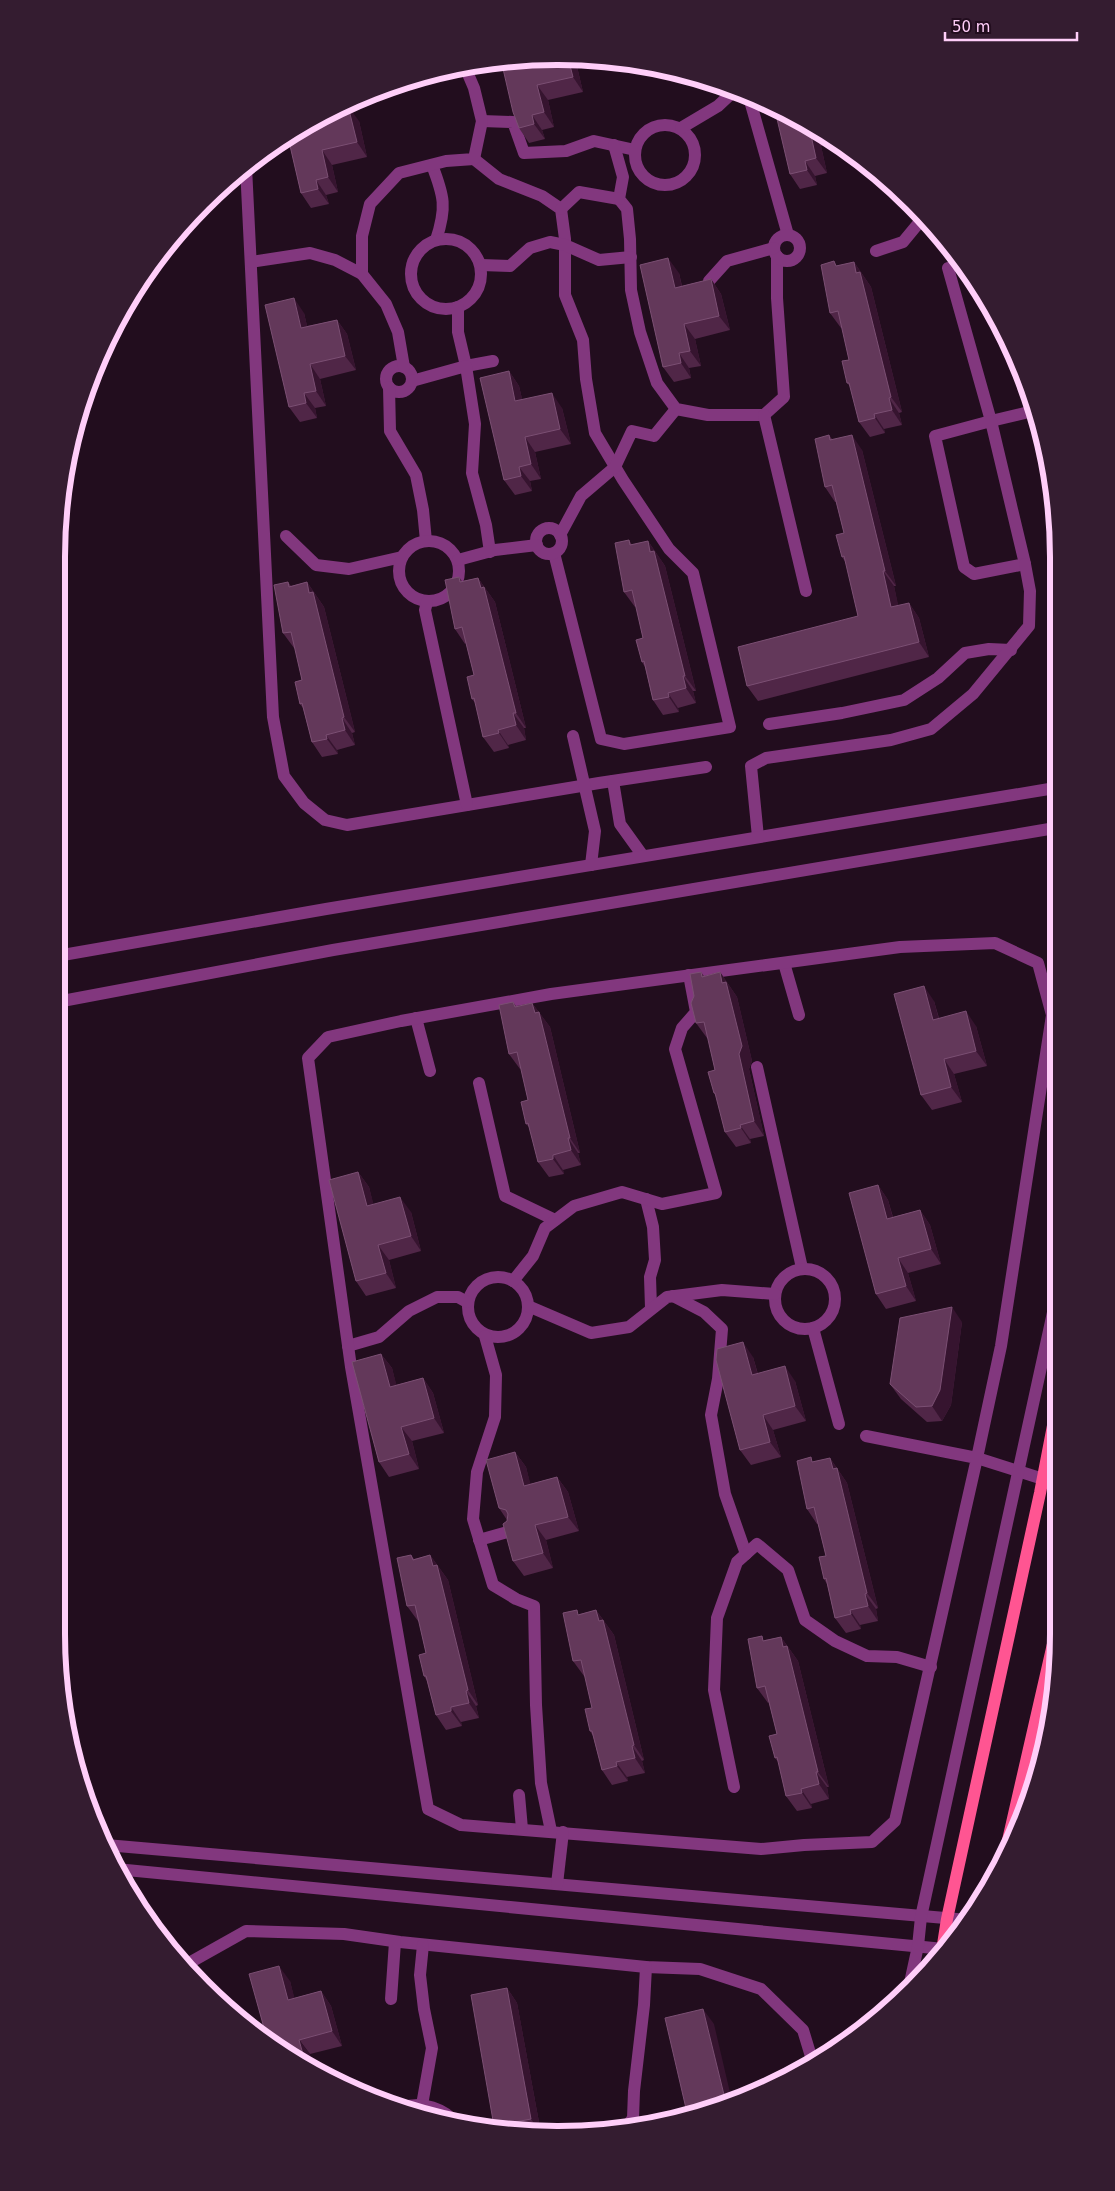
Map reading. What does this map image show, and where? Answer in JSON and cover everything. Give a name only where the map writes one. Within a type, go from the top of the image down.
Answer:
[{"type":"main road","points":[[945,1937],[1050,1440]]},
{"type":"main road","points":[[1011,1825],[1049,1661]]},
{"type":"street","points":[[468,73],[482,121],[474,159]]},
{"type":"street","points":[[681,128],[718,106],[729,96]]},
{"type":"street","points":[[709,281],[727,261],[776,252],[788,261],[799,254],[798,242],[788,235],[751,105]]},
{"type":"street","points":[[482,121],[513,122],[524,153],[566,151],[594,141],[635,150]]},
{"type":"street","points":[[662,124],[681,128],[689,135],[696,154],[695,164],[683,180],[663,185],[653,183],[644,177],[638,169],[635,160],[635,150],[644,132],[652,127],[662,124]]},
{"type":"street","points":[[614,145],[623,178],[619,199]]},
{"type":"street","points":[[362,274],[362,236],[370,204],[399,173],[446,161],[474,159],[499,179],[542,196],[561,209],[565,245],[566,295],[584,340],[586,379],[595,433],[669,549],[693,573],[730,727],[624,744],[601,739],[554,553]]},
{"type":"street","points":[[432,165],[443,192],[443,218],[436,240]]},
{"type":"street","points":[[246,176],[273,717],[284,776],[304,803],[325,820],[347,825],[613,780],[706,767]]},
{"type":"street","points":[[561,209],[580,192],[619,199],[627,209],[631,257],[630,290],[640,332],[657,383],[676,409],[708,415],[764,414],[784,398],[777,298],[776,252],[780,237],[788,235]]},
{"type":"street","points":[[876,252],[904,242],[919,223]]},
{"type":"street","points":[[436,240],[452,240],[468,246],[476,254],[481,265],[482,276],[479,287],[473,298],[458,308],[440,310],[429,305],[420,298],[413,287],[412,264],[417,254],[426,245],[436,240]]},
{"type":"street","points":[[481,265],[510,266],[530,248],[550,242],[565,245],[599,260],[631,257]]},
{"type":"street","points":[[251,262],[310,253],[335,260],[362,274],[386,304],[398,332],[404,367]]},
{"type":"street","points":[[758,837],[751,766],[766,758],[891,740],[931,729],[973,694],[1029,626],[1030,591],[1025,564],[991,421],[948,268]]},
{"type":"street","points":[[458,308],[458,332],[466,366],[475,424],[472,473],[486,525],[490,552]]},
{"type":"street","points":[[389,386],[396,391],[404,390],[412,380],[493,361]]},
{"type":"street","points":[[412,380],[410,372],[404,367],[396,366],[389,371],[386,378],[389,386],[390,431],[416,475],[423,510],[426,541]]},
{"type":"street","points":[[560,535],[554,529],[545,528],[536,537],[536,545],[542,552],[554,553],[560,547],[560,535],[581,496],[616,467],[632,431],[654,436],[676,409]]},
{"type":"street","points":[[1025,564],[974,574],[964,567],[935,436],[1028,412]]},
{"type":"street","points":[[764,414],[806,591]]},
{"type":"street","points":[[286,536],[316,565],[348,569],[402,557]]},
{"type":"street","points":[[426,541],[445,545],[458,560],[460,570],[454,590],[446,597],[437,601],[427,602],[417,600],[408,594],[402,586],[399,571],[402,557],[412,546],[426,541]]},
{"type":"street","points":[[458,560],[490,552],[536,545]]},
{"type":"street","points":[[427,602],[425,610],[436,667],[467,805]]},
{"type":"street","points":[[769,724],[842,713],[904,700],[938,678],[965,653],[989,649],[1011,650]]},
{"type":"street","points":[[572,736],[595,831],[591,865]]},
{"type":"street","points":[[613,780],[620,824],[644,856]]},
{"type":"street","points":[[65,955],[1050,789]]},
{"type":"street","points":[[65,1000],[333,950],[1050,829]]},
{"type":"street","points":[[1050,1008],[1038,963],[995,943],[900,947],[551,994],[416,1018],[328,1037],[308,1058],[348,1346],[428,1809],[461,1825],[760,1849],[872,1842],[895,1822],[978,1458],[1001,1346],[1050,1028]]},
{"type":"street","points":[[784,963],[799,1015]]},
{"type":"street","points":[[513,1281],[533,1256],[545,1228],[574,1206],[622,1192],[662,1204],[716,1193],[676,1049],[682,1028],[696,1012],[689,976]]},
{"type":"street","points":[[416,1018],[430,1071]]},
{"type":"street","points":[[757,1067],[802,1268]]},
{"type":"street","points":[[479,1083],[505,1196],[555,1220]]},
{"type":"street","points":[[646,1199],[653,1227],[655,1260],[650,1277],[651,1308]]},
{"type":"street","points":[[802,1268],[812,1268],[821,1272],[834,1287],[836,1298],[830,1317],[822,1324],[813,1328],[798,1328],[784,1321],[778,1313],[775,1304],[778,1284],[784,1276],[802,1268]]},
{"type":"street","points":[[504,1277],[513,1281],[521,1287],[528,1306],[522,1326],[515,1333],[500,1338],[485,1336],[470,1322],[467,1302],[470,1293],[484,1279],[504,1277]]},
{"type":"street","points":[[528,1306],[591,1333],[629,1327],[667,1296],[722,1290],[775,1294]]},
{"type":"street","points":[[673,1296],[704,1312],[722,1329],[718,1379],[711,1415],[725,1494],[746,1554]]},
{"type":"street","points":[[348,1346],[379,1337],[409,1311],[437,1297],[458,1297],[467,1302]]},
{"type":"street","points":[[813,1328],[838,1424]]},
{"type":"street","points":[[911,1976],[918,1946],[921,1916],[1020,1472],[1050,1328]]},
{"type":"street","points":[[485,1336],[496,1375],[495,1418],[477,1472],[473,1519],[493,1585],[516,1599],[534,1606],[536,1705],[540,1773],[557,1832],[557,1884]]},
{"type":"street","points":[[866,1436],[978,1458],[1042,1479]]},
{"type":"street","points":[[479,1540],[511,1531]]},
{"type":"street","points":[[734,1787],[714,1690],[717,1618],[737,1562],[757,1544],[788,1570],[805,1620],[834,1640],[867,1656],[897,1658],[931,1667]]},
{"type":"street","points":[[519,1795],[522,1829]]},
{"type":"street","points":[[113,1846],[958,1920]]},
{"type":"street","points":[[126,1870],[935,1949]]},
{"type":"street","points":[[191,1962],[246,1930],[344,1934],[395,1942],[646,1967],[700,1969],[761,1989],[803,2030],[811,2056]]},
{"type":"street","points":[[391,1999],[395,1942]]},
{"type":"street","points":[[422,2105],[432,2048],[424,2009],[420,1975],[423,1945]]},
{"type":"street","points":[[631,2121],[633,2118],[634,2091],[644,2005],[646,1967]]},
{"type":"street","points":[[418,2106],[438,2109],[444,2113]]},
{"type":"building","points":[[570,65],[573,77],[537,85],[544,112],[532,115],[534,124],[519,128],[513,112],[503,68]]},
{"type":"building","points":[[349,111],[357,142],[322,150],[328,177],[316,180],[318,189],[301,193],[290,144]]},
{"type":"building","points":[[777,117],[811,135],[816,158],[805,161],[807,170],[790,174]]},
{"type":"building","points":[[668,258],[675,288],[711,279],[719,316],[684,324],[690,351],[679,353],[681,363],[663,367],[640,265]]},
{"type":"building","points":[[834,261],[836,266],[854,262],[856,273],[860,272],[891,397],[889,398],[892,410],[874,414],[875,418],[859,422],[842,361],[849,360],[838,311],[830,313],[821,265]]},
{"type":"building","points":[[294,298],[301,328],[337,320],[345,356],[310,364],[316,391],[304,393],[306,403],[289,407],[265,305]]},
{"type":"building","points":[[509,371],[515,401],[552,393],[560,429],[525,437],[531,464],[519,467],[521,476],[504,480],[480,378]]},
{"type":"building","points":[[829,435],[830,440],[852,435],[885,571],[883,571],[891,607],[909,603],[919,642],[747,686],[738,647],[858,616],[844,556],[842,557],[836,535],[844,533],[832,485],[825,487],[815,439]]},
{"type":"building","points":[[629,540],[630,545],[648,541],[650,552],[654,551],[685,676],[683,676],[686,688],[668,693],[669,697],[653,700],[644,661],[642,662],[636,640],[643,638],[632,590],[624,592],[615,543]]},
{"type":"building","points":[[459,577],[460,582],[478,578],[481,588],[484,587],[516,713],[513,713],[516,725],[498,730],[499,733],[483,737],[467,677],[474,675],[462,627],[455,629],[445,580]]},
{"type":"building","points":[[288,582],[289,587],[307,582],[309,593],[313,592],[344,717],[342,718],[345,730],[326,735],[327,739],[312,742],[295,682],[302,680],[291,632],[283,633],[274,585]]},
{"type":"building","points":[[701,972],[702,977],[720,972],[722,983],[726,982],[742,1046],[739,1054],[754,1121],[740,1125],[741,1128],[725,1132],[708,1072],[715,1070],[704,1022],[696,1023],[691,1003],[694,996],[690,974]]},
{"type":"building","points":[[924,986],[933,1020],[966,1011],[976,1051],[944,1059],[951,1087],[921,1095],[894,994]]},
{"type":"building","points":[[513,1002],[515,1007],[532,1003],[535,1013],[539,1012],[570,1138],[568,1138],[571,1150],[553,1155],[553,1159],[538,1162],[528,1123],[526,1124],[521,1102],[528,1100],[517,1052],[509,1054],[499,1005]]},
{"type":"building","points":[[358,1172],[367,1206],[400,1197],[411,1236],[378,1245],[386,1273],[356,1281],[329,1180]]},
{"type":"building","points":[[878,1185],[887,1219],[920,1210],[931,1249],[898,1258],[906,1286],[876,1294],[849,1193]]},
{"type":"building","points":[[952,1307],[940,1390],[932,1406],[916,1407],[890,1384],[900,1318]]},
{"type":"building","points":[[743,1342],[752,1375],[785,1366],[795,1406],[763,1415],[770,1442],[740,1450],[716,1360],[717,1349]]},
{"type":"building","points":[[381,1354],[390,1387],[423,1378],[434,1418],[401,1427],[409,1454],[379,1462],[352,1362]]},
{"type":"building","points":[[515,1452],[524,1486],[557,1477],[568,1517],[535,1525],[543,1553],[513,1561],[503,1524],[507,1521],[508,1514],[506,1510],[499,1508],[486,1460]]},
{"type":"building","points":[[811,1457],[812,1462],[830,1458],[833,1469],[837,1468],[867,1593],[865,1594],[868,1606],[850,1610],[851,1614],[835,1618],[819,1557],[826,1556],[814,1507],[807,1509],[797,1461]]},
{"type":"building","points":[[411,1555],[413,1560],[430,1555],[433,1566],[437,1565],[468,1690],[466,1691],[469,1703],[451,1707],[451,1711],[436,1715],[419,1655],[426,1653],[415,1605],[407,1606],[397,1558]]},
{"type":"building","points":[[577,1610],[578,1615],[596,1610],[599,1621],[603,1620],[634,1745],[632,1746],[635,1758],[616,1762],[617,1766],[602,1770],[585,1709],[592,1708],[581,1660],[573,1661],[563,1613]]},
{"type":"building","points":[[762,1636],[763,1641],[781,1637],[783,1647],[787,1646],[818,1772],[816,1772],[819,1784],[801,1789],[802,1793],[786,1796],[777,1757],[775,1758],[769,1736],[777,1734],[765,1686],[757,1688],[748,1639]]},
{"type":"building","points":[[279,1966],[288,2000],[321,1991],[332,2031],[299,2040],[303,2055],[284,2043],[264,2029],[249,1974]]},
{"type":"building","points":[[507,1988],[531,2119],[508,2123],[493,2122],[471,1995]]},
{"type":"building","points":[[703,2009],[725,2097],[686,2109],[665,2018]]}]
